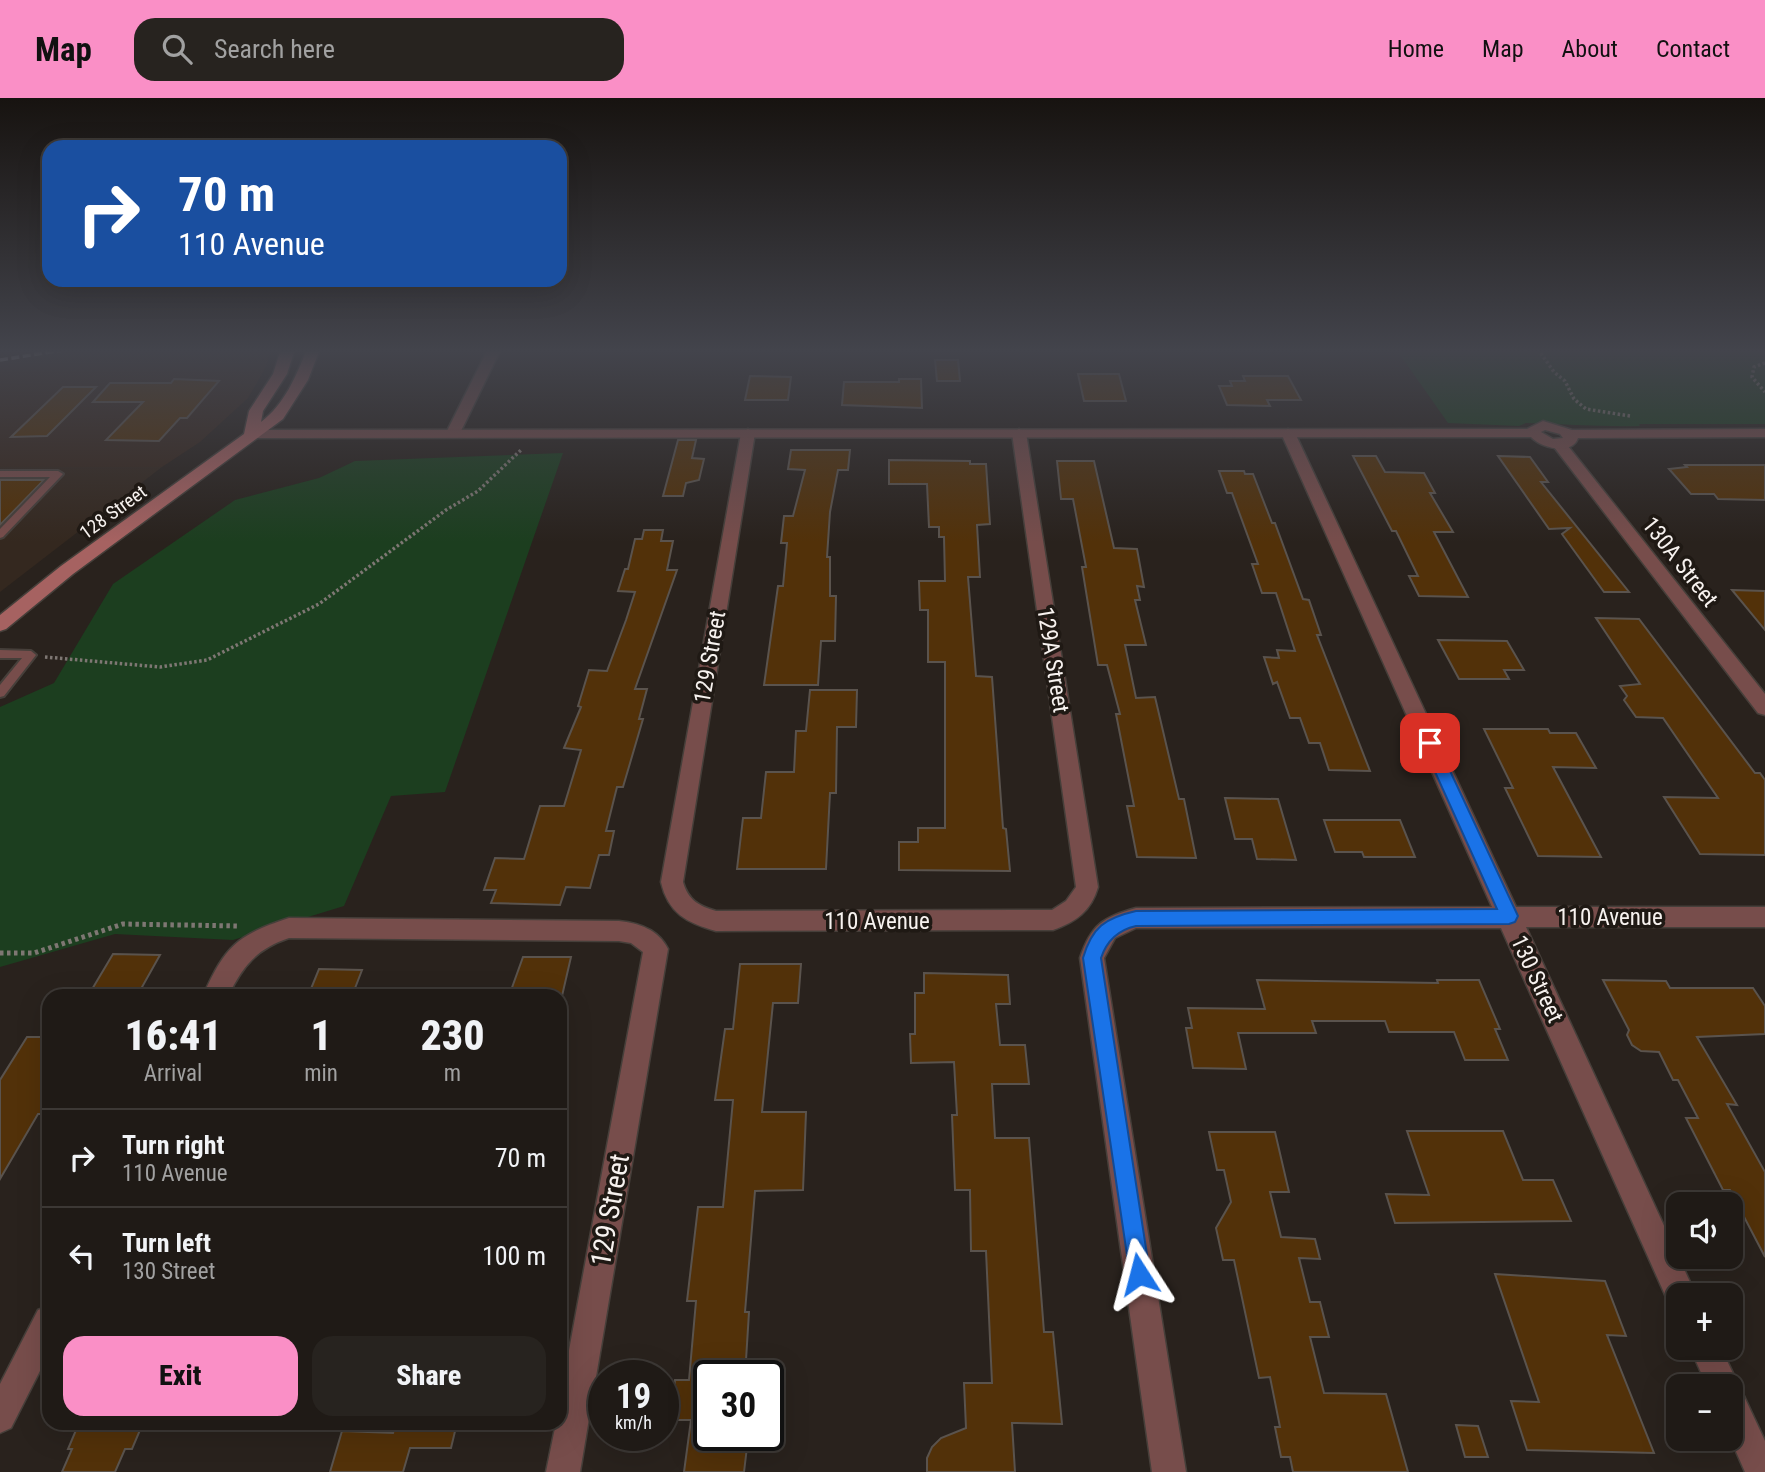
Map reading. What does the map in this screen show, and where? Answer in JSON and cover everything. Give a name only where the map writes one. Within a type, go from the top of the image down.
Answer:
[{"type":"main road","points":[[251,434],[256,413]]},
{"type":"main road","name":"128 Street","points":[[0,625],[44,588],[175,494],[280,413]]},
{"type":"street","points":[[453,432],[463,413]]},
{"type":"street","points":[[251,434],[1534,433],[1535,428],[1543,425],[1561,428],[1564,439],[1765,433]]},
{"type":"street","name":"129 Street","points":[[672,882],[748,433]]},
{"type":"street","name":"129A Street","points":[[1019,433],[1087,887]]},
{"type":"street","name":"130 Street","points":[[1288,433],[1676,1283]]},
{"type":"street","name":"130A Street","points":[[1564,439],[1765,708]]},
{"type":"street","name":"110 Avenue","points":[[672,882],[674,897],[695,916],[716,921],[1053,920],[1064,916],[1084,899],[1087,887]]},
{"type":"street","name":"110 Avenue","points":[[1169,1472],[1092,958],[1098,940],[1119,923],[1136,918],[1765,917]]},
{"type":"street","name":"129 Street","points":[[278,931],[289,928],[619,931],[633,932],[647,939],[656,949],[563,1472]]},
{"type":"street","points":[[218,989],[237,952],[263,936],[278,931]]},
{"type":"street","points":[[0,1417],[42,1335]]},
{"type":"street","points":[[1743,1430],[1762,1472]]},
{"type":"lane","points":[[0,474],[58,474],[0,535]]},
{"type":"lane","points":[[0,654],[31,655]]},
{"type":"lane","points":[[0,693],[31,655]]},
{"type":"path","points":[[1621,413],[1636,418]]},
{"type":"path","points":[[31,655],[160,667],[206,660],[319,604],[446,510],[487,484],[524,447],[530,433]]},
{"type":"path","points":[[0,953],[34,953],[123,924],[222,924],[278,931]]},
{"type":"shaded area","points":[[0,413],[232,413],[200,442],[162,467],[0,467]]},
{"type":"shaded area","points":[[0,467],[162,467],[0,592]]},
{"type":"green space","points":[[1441,413],[1765,413],[1765,424],[1626,426],[1526,423],[1519,426],[1448,423]]},
{"type":"green space","points":[[563,453],[445,792],[391,796],[344,906],[233,940],[115,934],[0,967],[0,707],[54,683],[113,584],[235,500],[319,478],[355,461]]},
{"type":"building","points":[[36,413],[70,413],[47,436],[11,437]]},
{"type":"building","points":[[132,413],[191,413],[187,418],[180,418],[159,441],[106,440]]},
{"type":"building","points":[[678,440],[696,440],[692,458],[704,459],[699,480],[686,483],[683,496],[663,496]]},
{"type":"building","points":[[791,450],[850,450],[848,470],[838,470],[830,512],[827,557],[830,557],[830,596],[836,596],[835,641],[821,641],[818,685],[764,685],[778,586],[783,586],[787,543],[781,543],[784,516],[793,516],[805,470],[788,469]]},
{"type":"building","points":[[1353,456],[1376,456],[1385,472],[1424,473],[1435,493],[1430,493],[1453,532],[1434,532],[1468,597],[1419,596],[1409,576],[1418,576]]},
{"type":"building","points":[[1498,456],[1530,457],[1548,482],[1541,482],[1629,592],[1604,592],[1562,534],[1570,528],[1549,529]]},
{"type":"building","points":[[889,460],[970,461],[970,464],[986,464],[990,524],[977,525],[980,577],[968,577],[976,676],[992,677],[1003,828],[1006,829],[1010,871],[899,870],[899,842],[918,842],[918,828],[945,828],[945,662],[928,662],[928,610],[920,610],[919,581],[945,581],[944,537],[939,537],[939,527],[929,527],[927,484],[889,484]]},
{"type":"building","points":[[1057,461],[1094,461],[1114,548],[1137,549],[1144,587],[1137,586],[1140,600],[1135,600],[1146,645],[1125,645],[1136,698],[1155,697],[1179,799],[1184,799],[1196,858],[1137,857],[1127,806],[1134,806],[1116,714],[1120,714],[1107,665],[1098,665],[1082,567],[1086,567],[1073,499],[1061,499]]},
{"type":"building","points":[[1685,465],[1765,465],[1765,500],[1718,499],[1714,494],[1691,494],[1669,469],[1687,467]]},
{"type":"building","points":[[1219,471],[1244,471],[1245,474],[1253,474],[1272,523],[1275,523],[1303,599],[1309,600],[1321,635],[1317,635],[1370,771],[1329,770],[1320,743],[1309,743],[1300,718],[1290,718],[1277,682],[1273,684],[1264,657],[1279,658],[1277,650],[1295,651],[1276,593],[1262,593],[1252,564],[1258,564],[1232,493],[1227,493]]},
{"type":"building","points":[[0,480],[44,480],[0,525]]},
{"type":"building","points":[[644,530],[663,530],[661,541],[673,541],[667,570],[677,570],[635,689],[647,689],[639,719],[643,719],[623,787],[617,787],[606,831],[614,831],[609,855],[599,855],[590,888],[566,887],[560,905],[491,903],[496,890],[484,890],[495,858],[524,859],[540,806],[564,806],[581,750],[564,748],[581,707],[578,706],[589,670],[607,671],[626,620],[635,592],[618,591],[625,569],[628,569],[635,539],[642,539]]},
{"type":"building","points":[[1732,590],[1765,591],[1765,630]]},
{"type":"building","points":[[1596,618],[1639,619],[1755,773],[1760,773],[1765,780],[1765,855],[1700,854],[1664,797],[1718,798],[1663,718],[1636,717],[1624,700],[1627,696],[1620,686],[1640,684]]},
{"type":"building","points":[[1438,640],[1507,641],[1524,670],[1504,670],[1509,679],[1459,679]]},
{"type":"building","points":[[810,690],[857,690],[856,727],[837,727],[836,793],[830,793],[826,869],[737,869],[743,818],[761,818],[766,772],[794,772],[796,731],[806,731]]},
{"type":"building","points":[[1484,729],[1548,729],[1550,733],[1576,733],[1596,768],[1553,767],[1601,857],[1538,856],[1505,788],[1513,788]]},
{"type":"building","points":[[1225,798],[1278,799],[1296,860],[1257,859],[1252,839],[1235,839]]},
{"type":"building","points":[[1324,820],[1400,820],[1415,857],[1364,857],[1362,852],[1335,852]]},
{"type":"building","points":[[113,954],[160,955],[141,989],[92,989]]},
{"type":"building","points":[[523,957],[571,957],[564,989],[512,989]]},
{"type":"building","points":[[740,964],[801,964],[798,1003],[773,1003],[762,1112],[806,1112],[803,1190],[755,1191],[745,1312],[749,1312],[746,1360],[693,1360],[693,1451],[747,1451],[744,1472],[684,1472],[691,1420],[679,1420],[679,1380],[689,1380],[696,1301],[687,1301],[698,1207],[723,1207],[733,1100],[715,1100],[725,1029],[733,1029]]},
{"type":"building","points":[[319,969],[362,970],[355,989],[311,989]]},
{"type":"building","points":[[924,973],[1008,975],[1010,1004],[996,1004],[1000,1045],[1025,1045],[1029,1084],[992,1084],[995,1138],[1029,1138],[1044,1332],[1053,1332],[1062,1424],[1012,1423],[1015,1472],[927,1472],[927,1458],[932,1447],[941,1438],[966,1428],[964,1383],[992,1383],[986,1251],[971,1251],[970,1190],[955,1190],[952,1115],[957,1115],[954,1062],[911,1063],[910,1034],[915,1034],[915,993],[924,993]]},
{"type":"building","points":[[1257,980],[1438,983],[1437,980],[1479,980],[1500,1029],[1495,1029],[1508,1060],[1465,1060],[1454,1032],[1389,1032],[1385,1021],[1312,1021],[1316,1033],[1238,1033],[1246,1069],[1193,1068],[1186,1028],[1192,1028],[1188,1008],[1265,1009]]},
{"type":"building","points":[[1603,980],[1666,981],[1670,988],[1753,988],[1765,1006],[1765,1034],[1697,1037],[1737,1105],[1727,1104],[1765,1172],[1765,1257],[1743,1215],[1743,1192],[1723,1190],[1686,1118],[1698,1118],[1678,1080],[1673,1080],[1659,1052],[1641,1051],[1632,1045],[1627,1035],[1629,1030]]},
{"type":"building","points":[[27,1037],[42,1037],[42,1114],[38,1114],[0,1179],[0,1080]]},
{"type":"building","points":[[1407,1131],[1503,1131],[1523,1180],[1553,1180],[1571,1221],[1395,1223],[1386,1194],[1429,1195]]},
{"type":"building","points":[[1209,1132],[1275,1132],[1289,1192],[1270,1192],[1281,1237],[1315,1239],[1320,1259],[1299,1258],[1310,1302],[1320,1302],[1329,1337],[1310,1337],[1324,1393],[1386,1394],[1408,1472],[1293,1472],[1290,1457],[1281,1457],[1275,1427],[1280,1427],[1270,1377],[1259,1378],[1234,1260],[1223,1260],[1216,1228],[1231,1202],[1224,1170],[1217,1170]]},
{"type":"building","points":[[1495,1274],[1605,1281],[1626,1336],[1607,1335],[1654,1453],[1527,1450],[1511,1401],[1539,1402]]},
{"type":"building","points":[[1456,1425],[1478,1426],[1488,1457],[1465,1457]]},
{"type":"building","points":[[76,1430],[140,1430],[132,1449],[125,1449],[115,1472],[62,1472],[72,1449],[68,1449]]},
{"type":"building","points":[[394,1430],[455,1430],[451,1448],[410,1448],[403,1472],[330,1472],[342,1431],[393,1433]]},
{"type":"route","points":[[1139,1274],[1092,958],[1098,940],[1107,930],[1119,923],[1136,918],[1509,916],[1430,743]]}]
